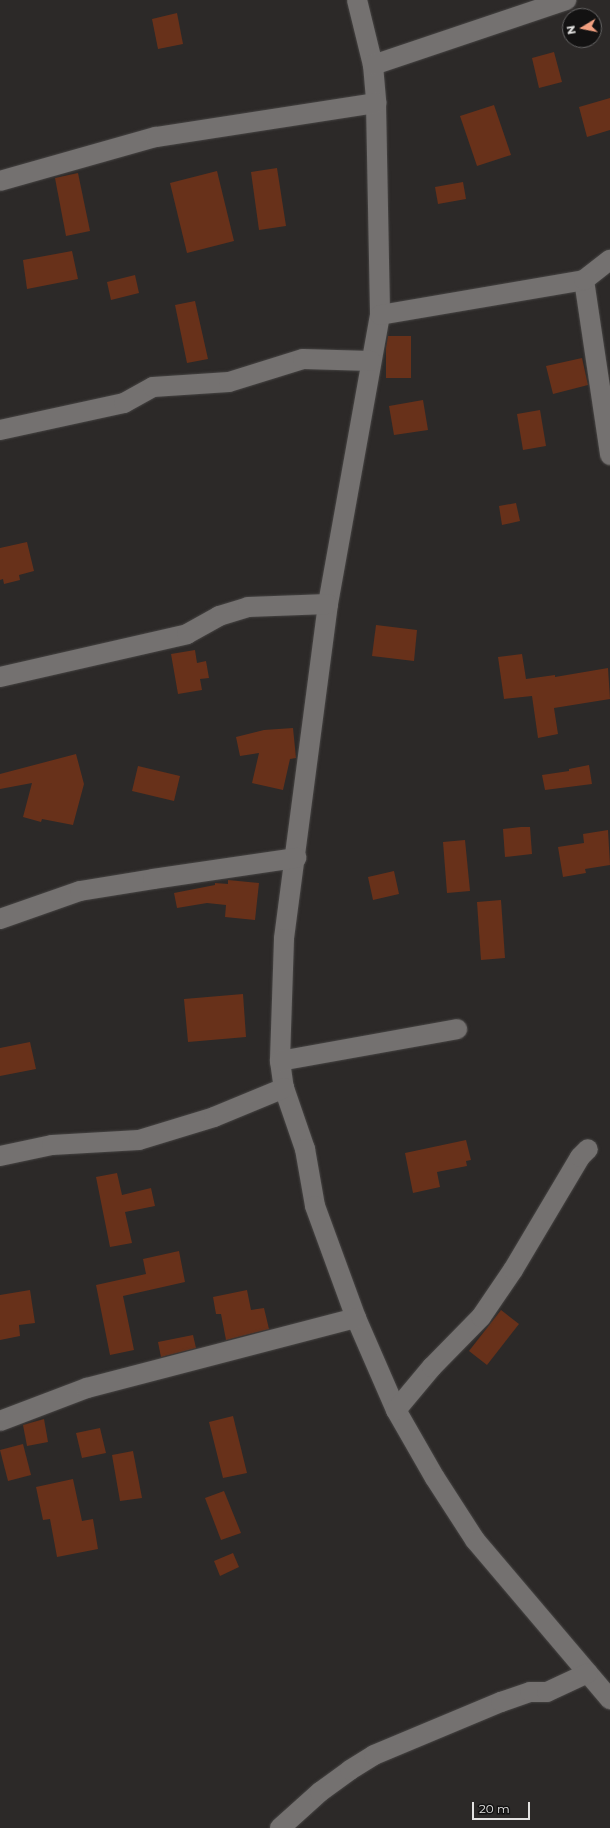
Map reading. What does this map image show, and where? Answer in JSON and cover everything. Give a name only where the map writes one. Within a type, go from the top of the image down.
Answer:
[{"type":"street","points":[[357,0],[373,64],[376,103],[380,315],[328,604],[296,858],[284,939],[280,1061],[284,1088],[305,1149],[315,1206],[356,1318],[396,1410],[434,1478],[475,1540],[610,1699]]},
{"type":"street","points":[[373,64],[566,0]]},
{"type":"street","points":[[0,181],[156,137],[376,103]]},
{"type":"street","points":[[380,315],[584,280],[610,260]]},
{"type":"street","points":[[584,280],[610,455]]},
{"type":"street","points":[[0,430],[124,403],[152,387],[229,382],[304,359],[371,361]]},
{"type":"street","points":[[0,677],[187,634],[219,616],[248,607],[328,604]]},
{"type":"street","points":[[0,919],[80,891],[296,858]]},
{"type":"street","points":[[280,1061],[457,1029]]},
{"type":"street","points":[[0,1156],[52,1145],[139,1140],[214,1117],[284,1088]]},
{"type":"street","points":[[396,1410],[432,1367],[481,1317],[514,1270],[580,1157],[588,1149]]},
{"type":"street","points":[[0,1421],[87,1388],[356,1318]]},
{"type":"street","points":[[280,1828],[320,1792],[374,1755],[501,1702],[530,1692],[547,1692],[588,1673]]},
{"type":"building","points":[[177,13],[183,44],[158,49],[152,19]]},
{"type":"building","points":[[554,52],[562,82],[539,88],[532,58]]},
{"type":"building","points":[[610,98],[610,130],[587,137],[579,107]]},
{"type":"building","points":[[494,105],[511,155],[477,166],[460,116]]},
{"type":"building","points":[[277,168],[286,226],[259,230],[251,172]]},
{"type":"building","points":[[217,171],[234,241],[187,253],[170,183]]},
{"type":"building","points":[[78,173],[90,231],[66,236],[55,178]]},
{"type":"building","points":[[463,182],[466,199],[438,204],[435,187]]},
{"type":"building","points":[[72,251],[78,279],[27,289],[23,260]]},
{"type":"building","points":[[135,275],[139,293],[111,300],[107,282]]},
{"type":"building","points":[[195,301],[208,359],[187,363],[175,305]]},
{"type":"building","points":[[388,336],[411,336],[411,378],[386,378],[386,348]]},
{"type":"building","points":[[582,358],[588,385],[553,394],[546,366]]},
{"type":"building","points":[[423,400],[428,430],[394,435],[389,406]]},
{"type":"building","points":[[540,410],[546,446],[523,450],[517,414]]},
{"type":"building","points":[[516,503],[520,521],[502,525],[499,506]]},
{"type":"building","points":[[27,542],[34,571],[19,575],[20,580],[4,584],[3,579],[0,580],[0,548]]},
{"type":"building","points":[[376,625],[417,630],[414,661],[372,656]]},
{"type":"building","points":[[195,650],[197,663],[206,661],[209,678],[200,679],[202,690],[178,694],[171,654]]},
{"type":"building","points":[[522,654],[526,679],[555,675],[555,677],[608,668],[610,699],[554,708],[558,734],[538,738],[532,696],[504,699],[498,657]]},
{"type":"building","points":[[293,728],[296,758],[290,759],[283,790],[252,783],[259,753],[240,756],[236,737],[264,730]]},
{"type":"building","points":[[76,754],[84,784],[73,825],[42,819],[41,822],[23,817],[32,783],[0,789],[0,774]]},
{"type":"building","points":[[589,765],[592,784],[545,790],[542,775],[569,771],[569,769]]},
{"type":"building","points":[[138,766],[180,776],[174,801],[132,791]]},
{"type":"building","points":[[530,827],[532,854],[505,857],[503,829]]},
{"type":"building","points":[[608,830],[610,865],[585,869],[586,873],[563,877],[558,847],[584,843],[583,834]]},
{"type":"building","points":[[465,840],[470,891],[447,893],[443,842]]},
{"type":"building","points":[[394,871],[399,894],[373,900],[368,877]]},
{"type":"building","points":[[228,880],[259,883],[255,920],[225,917],[226,905],[207,903],[177,908],[174,893],[215,885],[215,883],[228,884]]},
{"type":"building","points":[[501,900],[505,958],[481,960],[477,902]]},
{"type":"building","points":[[243,994],[246,1037],[188,1042],[184,999]]},
{"type":"building","points":[[30,1042],[36,1069],[0,1076],[0,1048]]},
{"type":"building","points":[[466,1140],[471,1160],[466,1161],[467,1166],[437,1172],[440,1187],[413,1193],[405,1153]]},
{"type":"building","points":[[117,1173],[122,1195],[151,1188],[155,1206],[125,1212],[132,1243],[110,1247],[96,1177]]},
{"type":"building","points":[[179,1251],[185,1282],[123,1296],[134,1350],[110,1355],[96,1285],[146,1274],[143,1259]]},
{"type":"building","points":[[30,1290],[35,1323],[19,1325],[20,1336],[0,1340],[0,1295]]},
{"type":"building","points":[[247,1290],[251,1310],[264,1308],[269,1329],[226,1340],[221,1314],[216,1314],[213,1297]]},
{"type":"building","points":[[501,1310],[519,1324],[487,1365],[469,1351]]},
{"type":"building","points":[[193,1335],[196,1348],[161,1357],[158,1342]]},
{"type":"building","points":[[233,1416],[247,1473],[223,1478],[209,1422]]},
{"type":"building","points":[[44,1419],[48,1442],[27,1446],[23,1425]]},
{"type":"building","points":[[100,1428],[106,1453],[82,1458],[76,1433]]},
{"type":"building","points":[[23,1444],[31,1475],[8,1481],[0,1450]]},
{"type":"building","points":[[133,1451],[142,1498],[120,1501],[112,1455]]},
{"type":"building","points":[[73,1479],[82,1521],[93,1519],[98,1549],[57,1557],[50,1519],[43,1520],[36,1487]]},
{"type":"building","points":[[224,1491],[241,1533],[221,1540],[205,1498]]},
{"type":"building","points":[[233,1553],[239,1567],[220,1576],[214,1561]]}]
